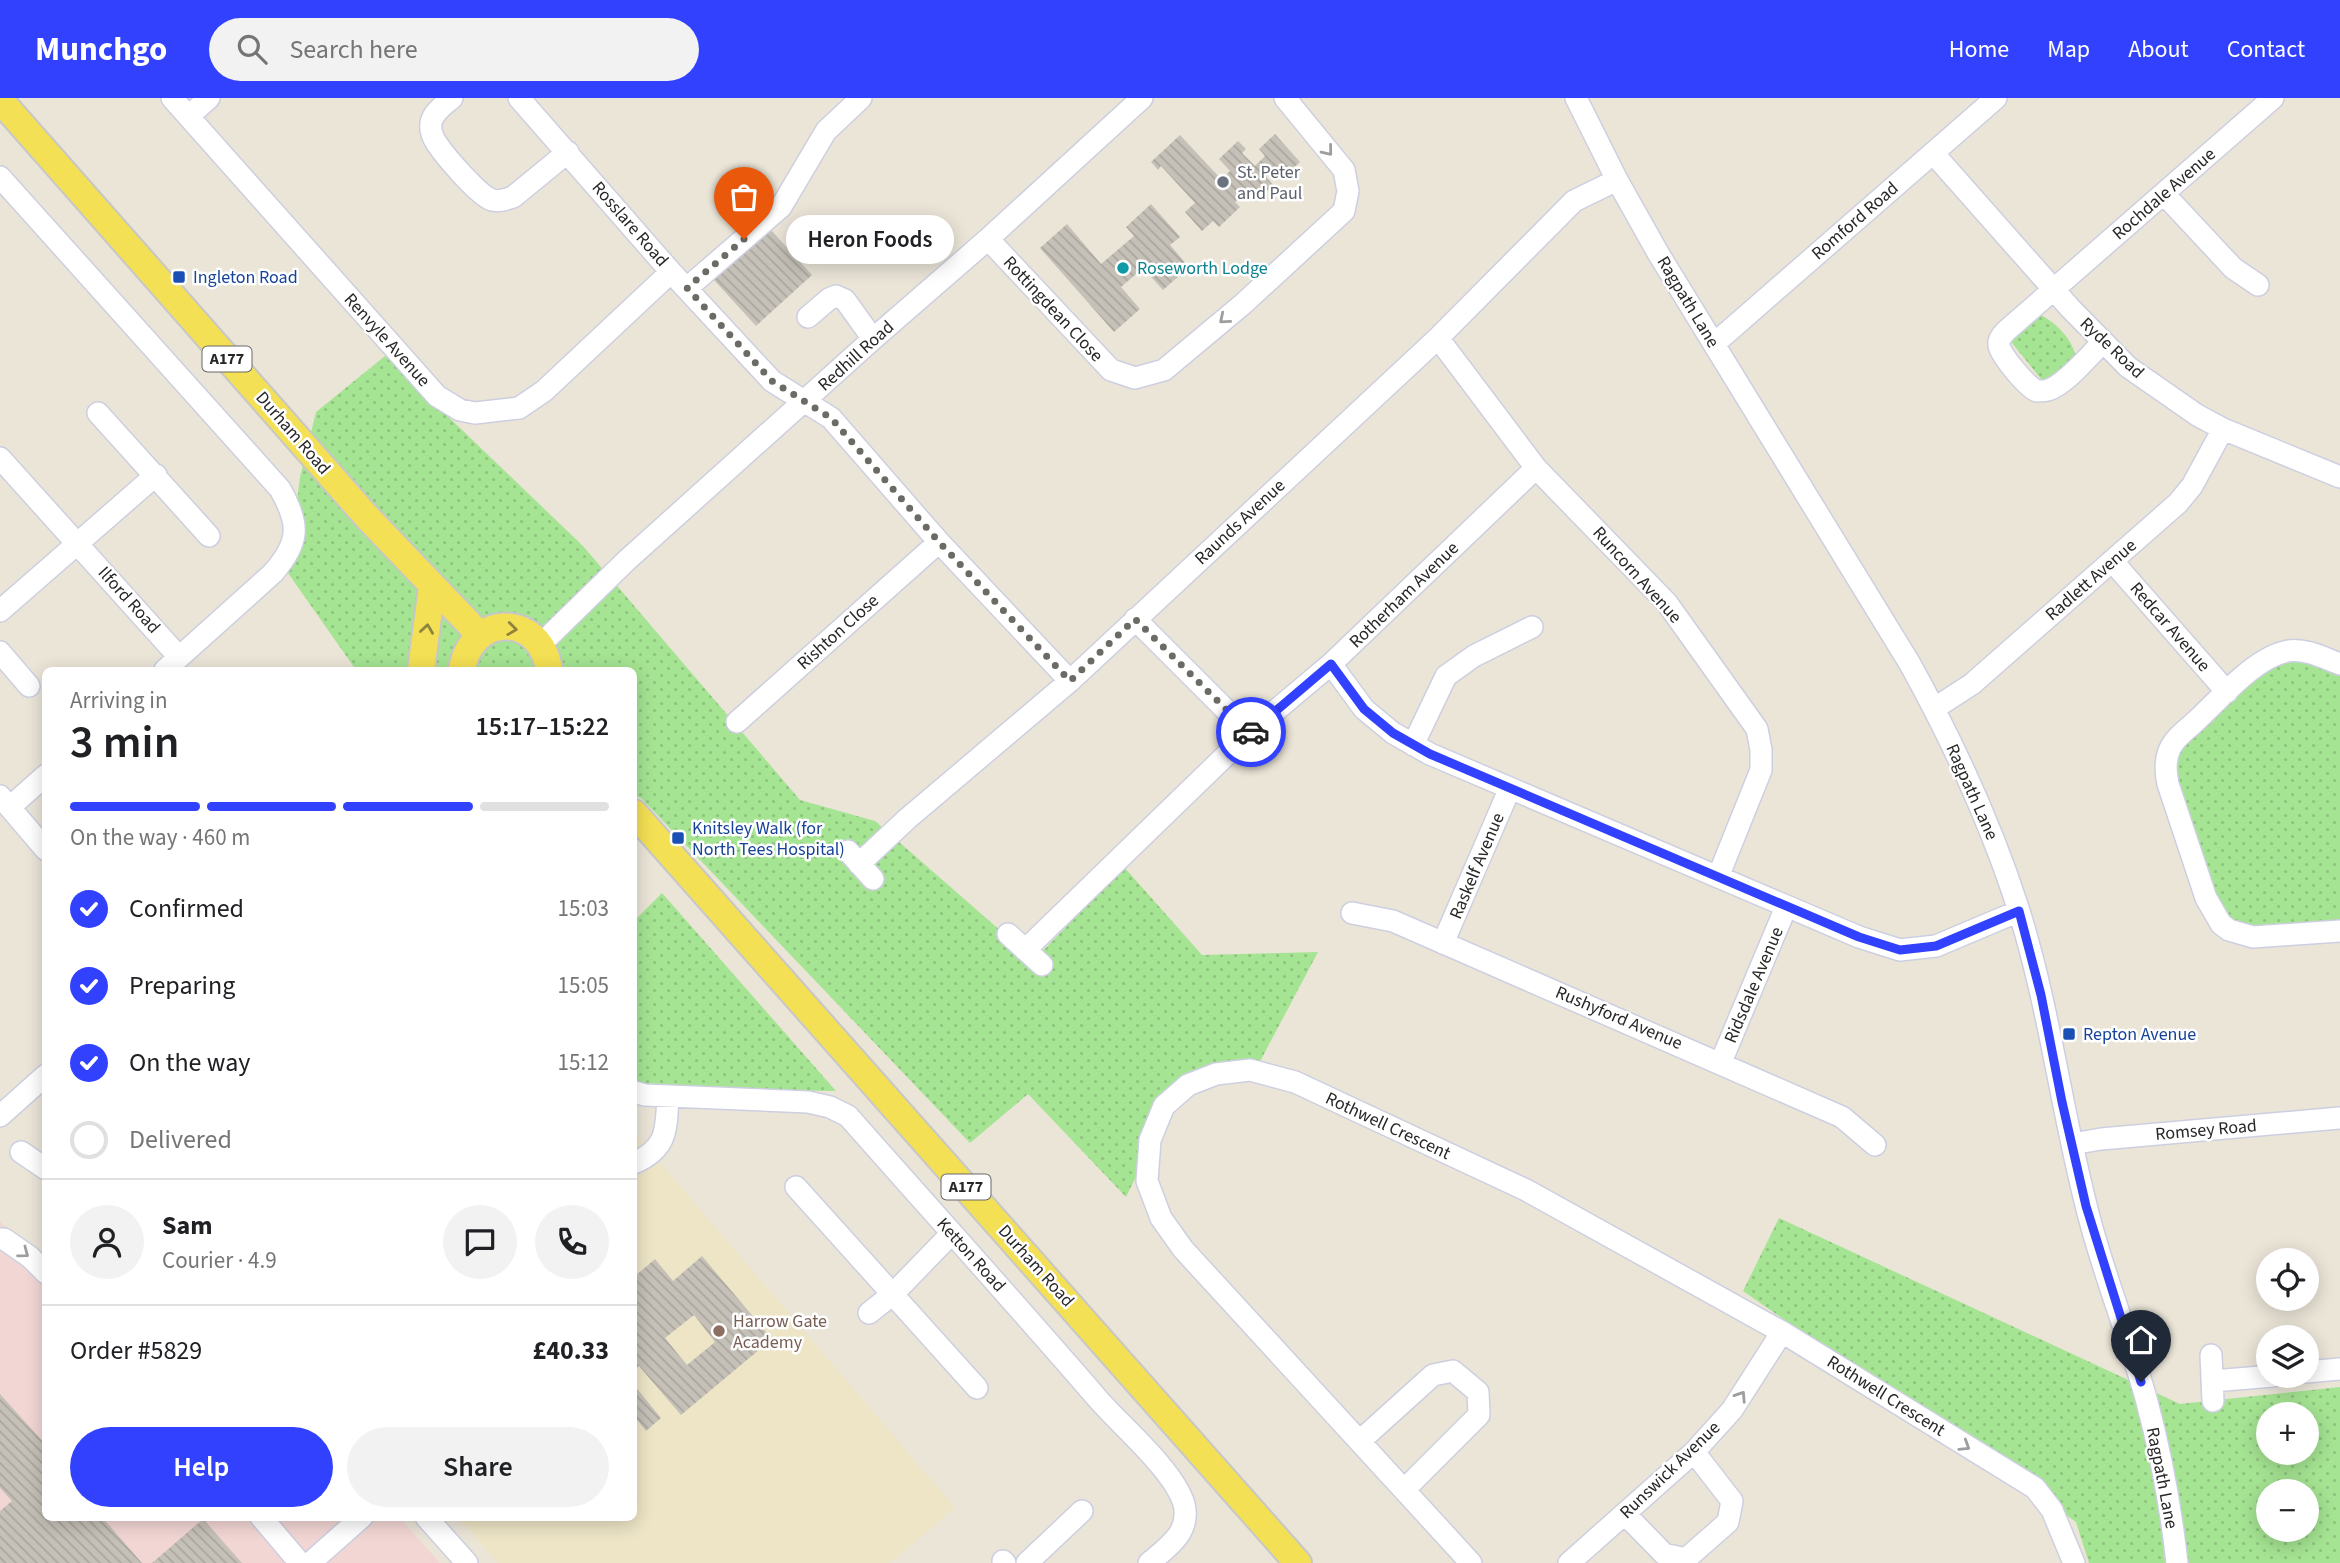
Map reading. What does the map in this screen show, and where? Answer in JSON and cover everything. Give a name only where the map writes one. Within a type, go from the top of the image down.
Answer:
[{"type":"main road","name":"Durham Road","points":[[0,100],[357,506],[480,635]]},
{"type":"main road","points":[[421,667],[432,587]]},
{"type":"main road","points":[[463,667],[465,655],[480,635],[491,628],[507,626],[524,630],[541,644],[549,667]]},
{"type":"main road","name":"Durham Road","points":[[637,816],[1298,1563]]},
{"type":"street","name":"Renvyle Avenue","points":[[172,98],[436,396],[460,410],[475,413],[519,408],[544,390],[671,272]]},
{"type":"street","points":[[189,116],[209,98]]},
{"type":"street","points":[[452,98],[438,109],[431,120],[432,133],[437,144],[481,193],[492,200],[513,197],[568,152]]},
{"type":"street","name":"Rosslare Road","points":[[519,98],[671,272],[772,381],[831,418],[939,542],[1070,681]]},
{"type":"street","points":[[687,288],[781,207],[826,131],[861,98]]},
{"type":"street","name":"Redhill Road","points":[[541,644],[626,561],[1142,98]]},
{"type":"street","name":"Rottingdean Close","points":[[988,239],[1111,370],[1135,378],[1164,370],[1242,304],[1344,211],[1348,191],[1344,170],[1285,98]]},
{"type":"street","name":"Ragpath Lane","points":[[1576,98],[1617,180],[1910,664],[1934,708],[1994,843],[2019,911],[2041,995],[2093,1231],[2148,1403],[2177,1563]]},
{"type":"street","name":"Romford Road","points":[[1714,344],[1996,98]]},
{"type":"street","name":"Rochdale Avenue","points":[[2102,343],[2058,385],[2038,391],[2028,386],[1998,345],[2000,338],[2273,98]]},
{"type":"street","name":"Ryde Road","points":[[1933,153],[2102,343],[2128,367],[2160,391],[2223,429],[2340,477]]},
{"type":"street","points":[[0,177],[280,489],[292,511],[295,532],[288,556],[273,573],[172,664]]},
{"type":"street","name":"Raunds Avenue","points":[[860,865],[907,819],[1070,681],[1438,338],[1574,201],[1617,180]]},
{"type":"street","points":[[2164,194],[2232,268],[2258,285]]},
{"type":"street","points":[[808,317],[836,296],[845,300],[873,339]]},
{"type":"street","name":"Runcorn Avenue","points":[[1438,338],[1536,468],[1667,603],[1756,729],[1761,750],[1761,770],[1718,877]]},
{"type":"street","points":[[99,413],[209,536]]},
{"type":"street","name":"Radlett Avenue","points":[[1934,708],[1972,684],[2178,503],[2192,486],[2223,429]]},
{"type":"street","name":"Ilford Road","points":[[0,458],[78,544],[172,664]]},
{"type":"street","name":"Rotherham Avenue","points":[[1025,950],[1250,733],[1331,664],[1536,468]]},
{"type":"street","points":[[0,611],[156,474]]},
{"type":"street","name":"Rishton Close","points":[[738,721],[939,542]]},
{"type":"street","name":"Redcar Avenue","points":[[2113,562],[2227,692]]},
{"type":"street","points":[[1135,619],[1250,733]]},
{"type":"street","points":[[1413,744],[1446,676],[1475,656],[1532,627]]},
{"type":"street","points":[[2340,664],[2305,652],[2291,651],[2277,654],[2257,666],[2174,742],[2167,755],[2165,771],[2210,909],[2229,930],[2253,937],[2340,931]]},
{"type":"street","points":[[0,652],[29,687]]},
{"type":"street","points":[[1331,664],[1364,709],[1393,733],[1413,744],[1510,789],[1859,937],[1900,950],[1936,946],[2019,911]]},
{"type":"street","points":[[42,778],[5,802],[42,845]]},
{"type":"street","name":"Raskelf Avenue","points":[[1443,943],[1510,789]]},
{"type":"street","name":"Ridsdale Avenue","points":[[1721,1062],[1786,907]]},
{"type":"street","name":"Rushyford Avenue","points":[[1352,913],[1393,921],[1721,1062],[1842,1117],[1875,1146]]},
{"type":"street","points":[[1008,933],[1042,965]]},
{"type":"street","name":"Rothwell Crescent","points":[[1471,1563],[1183,1249],[1161,1218],[1147,1181],[1150,1140],[1164,1106],[1188,1085],[1216,1074],[1250,1070],[1295,1082],[1526,1190],[1782,1332],[2035,1488],[2052,1510],[2074,1563]]},
{"type":"street","points":[[0,1116],[42,1079]]},
{"type":"street","name":"Ketton Road","points":[[637,1092],[808,1102],[830,1107],[848,1116],[1056,1349],[1098,1400],[1174,1481],[1184,1504],[1186,1523],[1178,1538],[1149,1563]]},
{"type":"street","points":[[637,1162],[653,1154],[666,1131],[668,1096]]},
{"type":"street","name":"Romsey Road","points":[[2072,1144],[2101,1139],[2340,1118]]},
{"type":"street","points":[[21,1152],[42,1166]]},
{"type":"street","points":[[796,1187],[977,1388]]},
{"type":"street","points":[[869,1313],[893,1294],[952,1233]]},
{"type":"street","points":[[0,1239],[30,1257],[42,1269]]},
{"type":"street","name":"Runswick Avenue","points":[[1569,1563],[1694,1452],[1732,1410],[1782,1332]]},
{"type":"street","points":[[2211,1355],[2213,1391],[2256,1380]]},
{"type":"street","points":[[2319,1371],[2340,1369]]},
{"type":"street","points":[[1361,1440],[1433,1375],[1453,1371],[1479,1392],[1479,1415],[1405,1489]]},
{"type":"street","points":[[1625,1514],[1664,1554],[1686,1559],[1728,1522],[1732,1501],[1694,1452]]},
{"type":"street","points":[[1027,1563],[1082,1511]]},
{"type":"street","points":[[264,1521],[300,1563]]},
{"type":"street","points":[[310,1563],[357,1521]]},
{"type":"street","points":[[430,1521],[467,1563]]},
{"type":"shaded area","name":"Harrow Gate Academy","points":[[637,1136],[955,1508],[890,1563],[498,1563],[461,1521],[637,1521]]},
{"type":"shaded area","points":[[0,1221],[42,1264],[42,1521],[403,1521],[440,1563],[0,1563]]},
{"type":"green space","points":[[2036,313],[2061,330],[2071,343],[2076,357],[2045,384],[2008,338]]},
{"type":"green space","points":[[385,356],[583,546],[800,800],[875,821],[1034,960],[1124,867],[1202,955],[1318,952],[1256,1069],[1182,1084],[1126,1197],[1028,1094],[970,1143],[637,797],[637,667],[354,667],[288,573],[300,477],[316,412]]},
{"type":"green space","points":[[2300,658],[2340,674],[2340,922],[2260,929],[2230,921],[2217,904],[2176,771],[2178,757],[2188,737],[2278,660]]},
{"type":"green space","points":[[662,893],[836,1091],[637,1088],[637,918]]},
{"type":"green space","points":[[1779,1218],[2180,1404],[2340,1387],[2340,1563],[2089,1563],[2076,1522],[1743,1291]]},
{"type":"building","name":"St. Peter and Paul","points":[[1275,134],[1300,162],[1285,176],[1277,167],[1266,177],[1273,185],[1255,202],[1245,192],[1235,202],[1240,207],[1219,227],[1213,221],[1202,231],[1185,212],[1195,203],[1161,166],[1158,170],[1151,162],[1180,135],[1221,179],[1230,171],[1219,159],[1238,141],[1246,149],[1242,153],[1255,166],[1265,156],[1259,149]]},
{"type":"building","name":"Roseworth Lodge","points":[[1151,204],[1180,237],[1170,245],[1189,267],[1163,290],[1143,268],[1121,287],[1140,309],[1114,332],[1040,248],[1067,224],[1101,264],[1134,236],[1126,227]]},
{"type":"building","points":[[770,229],[812,275],[756,326],[714,280]]},
{"type":"building","points":[[702,1256],[772,1339],[681,1415],[639,1366],[637,1368],[637,1274],[655,1259],[673,1281]],"holes":[[[694,1315],[715,1342],[687,1365],[665,1338]]]},
{"type":"building","points":[[637,1389],[661,1418],[646,1431],[637,1420]]},
{"type":"building","points":[[0,1394],[42,1441],[42,1521],[105,1521],[142,1563],[0,1563],[0,1511],[12,1501],[0,1488]]},
{"type":"building","points":[[201,1521],[205,1521],[242,1563],[152,1563]]},
{"type":"way so far","points":[[744,239],[687,288],[772,381],[831,418],[939,542],[1070,681],[1135,619],[1251,732]]},
{"type":"place","name":"St. Peter and Paul","points":[[1223,182]]},
{"type":"place","name":"Heron Foods","points":[[744,239]]},
{"type":"place","name":"Roseworth Lodge","points":[[1123,268]]},
{"type":"place","name":"Ingleton Road","points":[[179,277]]},
{"type":"place","name":"Knitsley Walk (for North Tees Hospital)","points":[[678,838]]},
{"type":"place","name":"Repton Avenue","points":[[2069,1034]]},
{"type":"place","name":"Harrow Gate Academy","points":[[719,1331]]},
{"type":"route","points":[[1251,732],[1331,664],[1364,709],[1393,733],[1430,754],[1859,937],[1900,950],[1936,946],[2019,911],[2041,995],[2086,1206],[2141,1382]]}]
